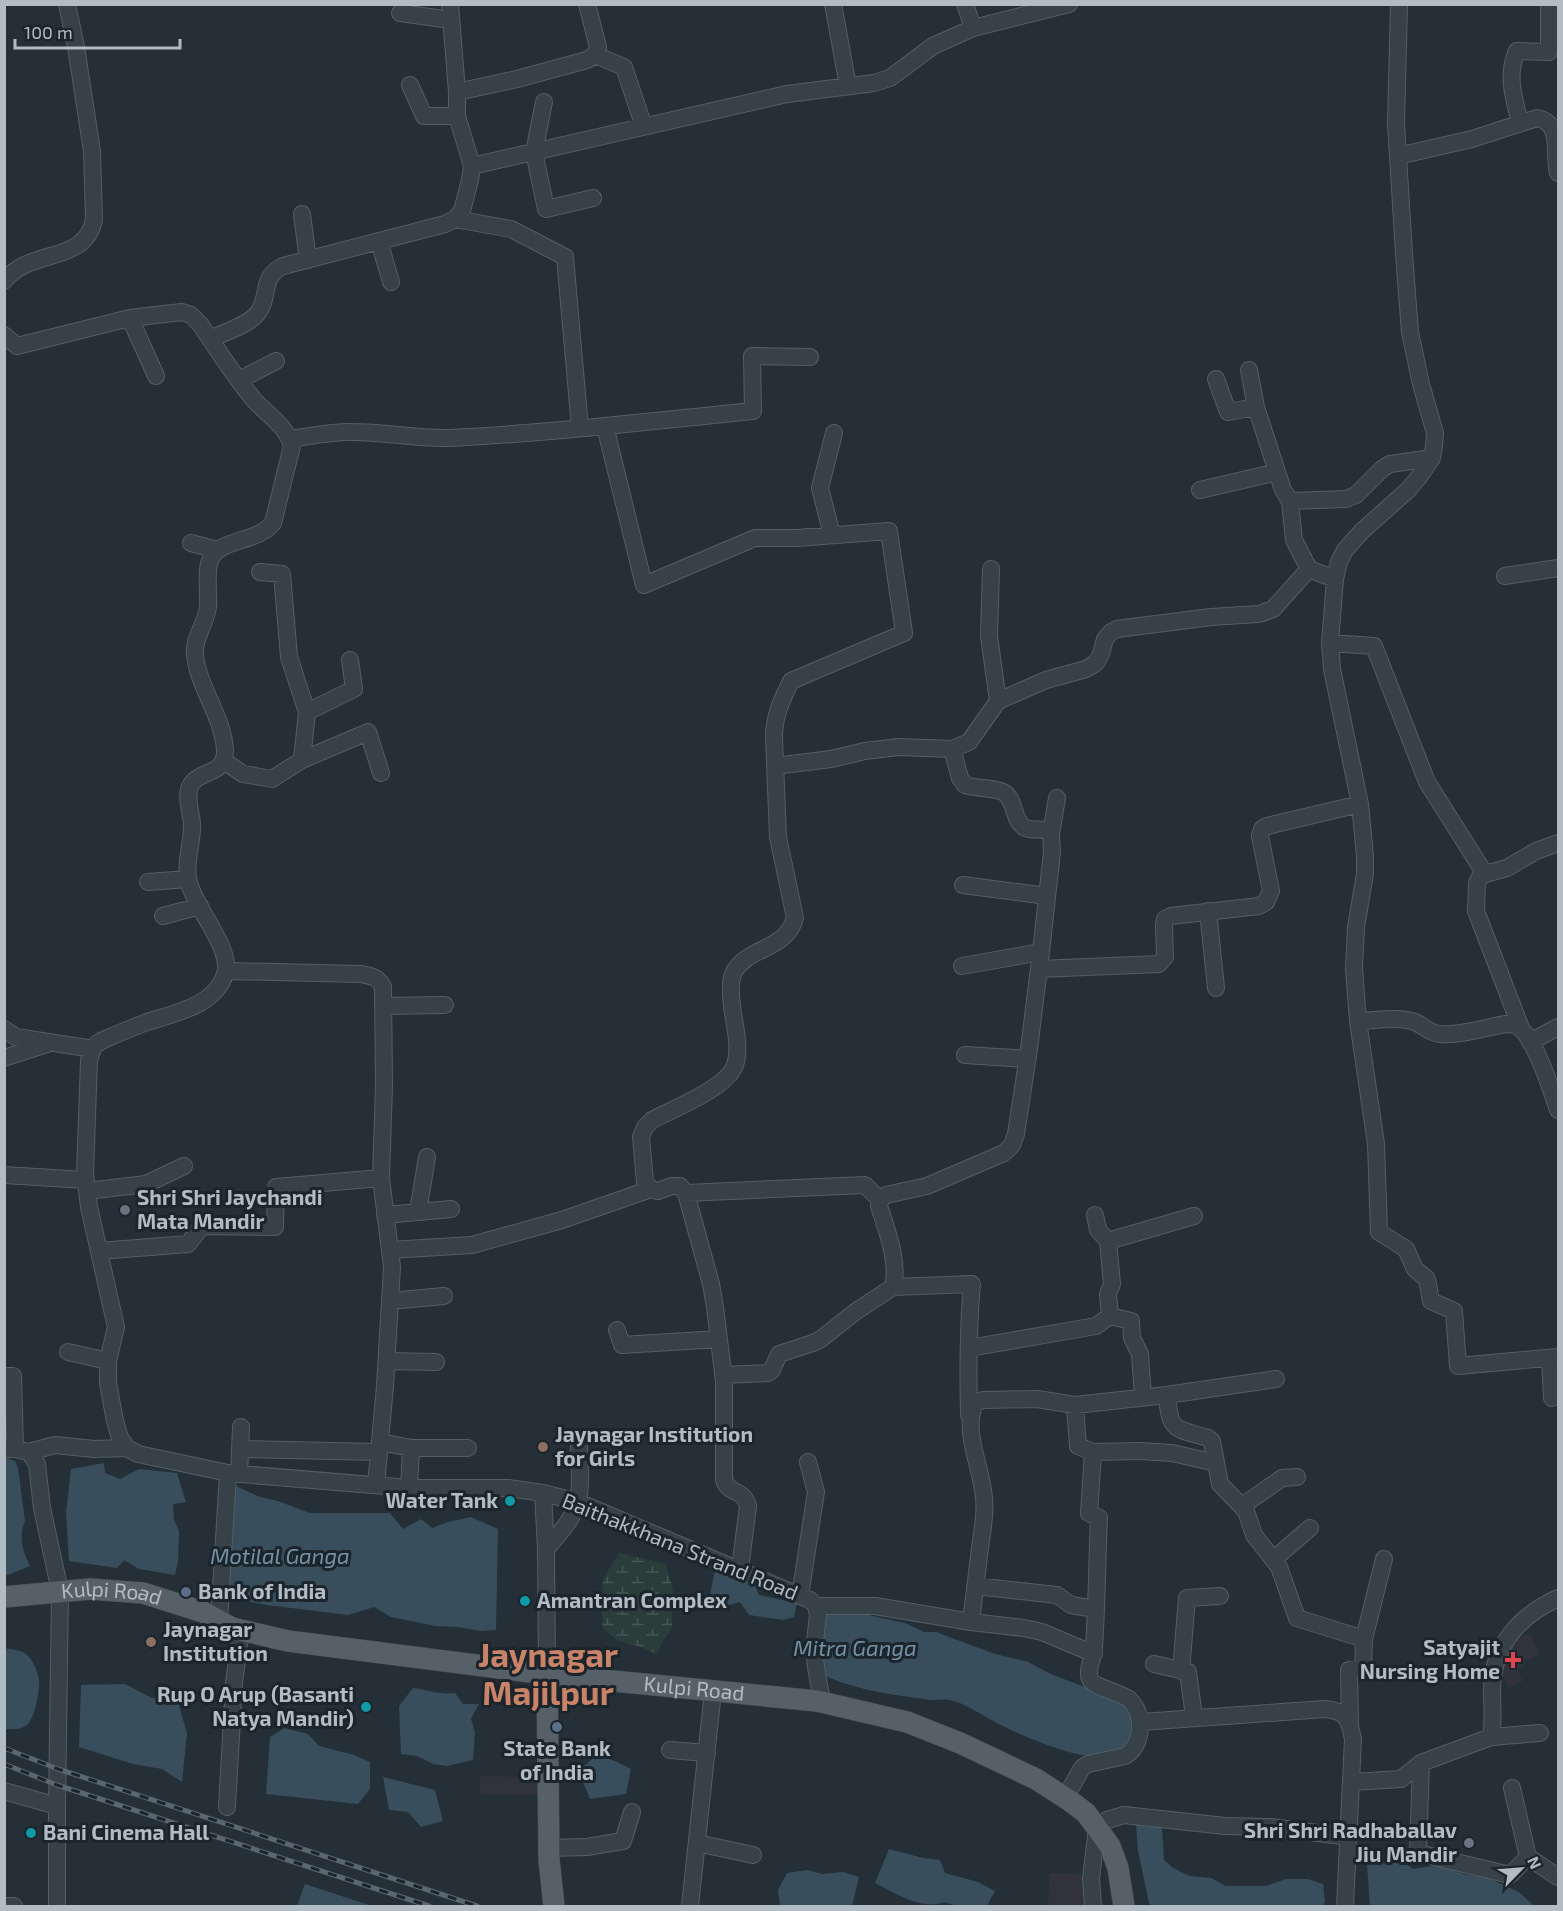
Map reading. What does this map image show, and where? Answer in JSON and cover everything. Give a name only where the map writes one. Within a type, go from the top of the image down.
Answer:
[{"type":"main road","name":"Kulpi Road","points":[[4,1597],[90,1589],[143,1593],[203,1612],[241,1630],[319,1646],[412,1655],[547,1674],[822,1702],[875,1714],[928,1729],[1027,1774],[1086,1813],[1110,1846],[1118,1868],[1124,1906]]},
{"type":"main road","points":[[547,1674],[549,1848],[554,1906]]},
{"type":"street","points":[[4,280],[11,272],[36,259],[76,248],[88,238],[92,231],[94,220],[92,152],[67,4]]},
{"type":"street","points":[[457,92],[517,79],[587,60],[595,55],[598,46],[587,4]]},
{"type":"street","points":[[833,4],[849,86]]},
{"type":"street","points":[[965,4],[973,28]]},
{"type":"street","points":[[472,166],[787,94],[874,83],[890,78],[933,46],[973,28],[1069,4]]},
{"type":"street","points":[[1399,4],[1396,123],[1410,332],[1414,356],[1435,433],[1432,458],[1419,477],[1345,550],[1335,579],[1330,643],[1332,669],[1360,804],[1365,856],[1365,874],[1354,949],[1358,1021],[1376,1144],[1379,1232],[1406,1249],[1414,1269],[1427,1279],[1431,1301],[1454,1311],[1458,1366],[1554,1357],[1552,1398]]},
{"type":"street","points":[[1520,123],[1510,84],[1512,62],[1517,51],[1549,52],[1550,4]]},
{"type":"street","points":[[210,339],[256,316],[261,308],[267,281],[273,271],[283,266],[445,224],[455,219],[462,211],[472,166],[457,116],[451,12],[400,13]]},
{"type":"street","points":[[595,55],[624,67],[644,127]]},
{"type":"street","points":[[410,85],[424,116],[457,116]]},
{"type":"street","points":[[544,102],[534,152],[546,209],[593,198]]},
{"type":"street","points":[[1398,156],[1472,139],[1537,118],[1545,120],[1552,127],[1556,138],[1558,174]]},
{"type":"street","points":[[302,214],[308,260]]},
{"type":"street","points":[[455,219],[511,228],[565,257],[580,428]]},
{"type":"street","points":[[379,241],[391,282]]},
{"type":"street","points":[[4,335],[17,346],[130,318],[182,312],[191,315],[200,324],[238,380],[290,439],[291,446],[273,523],[260,535],[217,550],[211,558],[208,572],[208,609],[195,644],[199,673],[225,748],[224,761],[218,768],[191,784],[188,792],[192,834],[188,879],[218,940],[226,971],[220,986],[207,999],[186,1010],[143,1023],[100,1041],[93,1048],[89,1060],[84,1156],[86,1185],[116,1327],[108,1361],[108,1383],[115,1421],[120,1437],[128,1448]]},
{"type":"street","points":[[130,318],[156,376]]},
{"type":"street","points":[[290,439],[350,432],[374,432],[415,438],[447,438],[605,426],[753,411],[752,356],[810,357]]},
{"type":"street","points":[[238,380],[276,361]]},
{"type":"street","points":[[1248,370],[1256,407],[1283,490],[1290,501],[1294,540],[1309,569],[1335,579]]},
{"type":"street","points":[[1216,380],[1228,412],[1256,407]]},
{"type":"street","points":[[605,426],[644,585],[755,538],[797,538],[889,531],[904,633],[791,681],[774,723],[778,837],[795,918],[792,928],[784,938],[741,962],[733,973],[730,990],[736,1050],[735,1065],[726,1078],[711,1089],[652,1120],[645,1127],[641,1137],[645,1182],[651,1189],[658,1191],[680,1186],[686,1193],[711,1284],[723,1376],[724,1480],[733,1491],[741,1493],[748,1506],[740,1569]]},
{"type":"street","points":[[832,536],[820,489],[834,433]]},
{"type":"street","points":[[1290,501],[1346,499],[1356,495],[1390,464],[1432,458]]},
{"type":"street","points":[[1200,490],[1277,472]]},
{"type":"street","points":[[191,543],[217,550]]},
{"type":"street","points":[[1505,576],[1558,568]]},
{"type":"street","points":[[991,569],[990,636],[998,701]]},
{"type":"street","points":[[775,766],[898,747],[952,749],[969,742],[998,701],[1046,680],[1086,669],[1096,663],[1105,639],[1111,632],[1117,629],[1200,618],[1259,614],[1273,609],[1309,569]]},
{"type":"street","points":[[260,572],[282,574],[289,657],[307,712],[302,760]]},
{"type":"street","points":[[1330,643],[1374,646],[1427,782],[1485,874]]},
{"type":"street","points":[[307,712],[354,689],[350,660]]},
{"type":"street","points":[[224,761],[243,774],[272,779],[302,760],[368,732],[381,773]]},
{"type":"street","points":[[952,749],[960,778],[965,785],[1005,793],[1021,825],[1029,830],[1043,829],[1051,834]]},
{"type":"street","points":[[893,1287],[895,1270],[890,1242],[879,1206],[880,1200],[886,1195],[927,1186],[1004,1153],[1012,1145],[1016,1134],[1039,969],[1052,852],[1051,834],[1057,798]]},
{"type":"street","points":[[1039,969],[1159,964],[1165,957],[1164,925],[1166,919],[1171,915],[1258,906],[1266,902],[1270,882],[1260,836],[1262,829],[1360,804]]},
{"type":"street","points":[[1558,843],[1480,878],[1477,883],[1476,911],[1525,1035],[1540,1060],[1558,1110]]},
{"type":"street","points":[[148,882],[188,879]]},
{"type":"street","points":[[963,885],[1047,896]]},
{"type":"street","points":[[163,916],[200,906]]},
{"type":"street","points":[[1208,911],[1216,988]]},
{"type":"street","points":[[962,966],[1041,952]]},
{"type":"street","points":[[226,971],[372,976],[380,980],[383,987],[384,1085],[381,1178],[392,1267],[387,1361],[376,1485]]},
{"type":"street","points":[[383,1006],[445,1005]]},
{"type":"street","points":[[1358,1021],[1404,1020],[1441,1034],[1506,1024],[1514,1025],[1525,1035]]},
{"type":"street","points":[[1525,1035],[1558,1027]]},
{"type":"street","points":[[4,1029],[16,1037],[93,1048]]},
{"type":"street","points":[[4,1058],[51,1043]]},
{"type":"street","points":[[965,1055],[1028,1059]]},
{"type":"street","points":[[418,1212],[427,1157]]},
{"type":"street","points":[[4,1175],[86,1185],[146,1184],[184,1166]]},
{"type":"street","points":[[99,1251],[188,1244],[202,1226],[275,1227],[276,1187],[381,1178]]},
{"type":"street","points":[[686,1193],[866,1185],[880,1200]]},
{"type":"street","points":[[390,1250],[472,1245],[562,1220],[651,1189]]},
{"type":"street","points":[[385,1215],[451,1209]]},
{"type":"street","points":[[1095,1215],[1098,1230],[1108,1241],[1112,1284],[1108,1294],[1110,1317]]},
{"type":"street","points":[[1108,1241],[1194,1216]]},
{"type":"street","points":[[723,1376],[768,1373],[772,1370],[779,1354],[821,1339],[893,1287],[972,1284],[969,1348],[970,1422],[981,1472],[985,1514],[971,1622]]},
{"type":"street","points":[[390,1301],[444,1296]]},
{"type":"street","points":[[969,1348],[1096,1326],[1110,1317],[1131,1321],[1132,1338],[1140,1354],[1143,1397]]},
{"type":"street","points":[[617,1330],[622,1345],[719,1339]]},
{"type":"street","points":[[68,1352],[108,1361]]},
{"type":"street","points":[[387,1361],[436,1362]]},
{"type":"street","points":[[4,1376],[13,1376],[16,1450]]},
{"type":"street","points":[[970,1422],[971,1411],[975,1403],[983,1400],[1037,1399],[1075,1405],[1167,1395],[1276,1379]]},
{"type":"street","points":[[1167,1395],[1172,1424],[1177,1429],[1212,1441],[1220,1484],[1242,1506],[1249,1516],[1254,1535],[1283,1574],[1297,1618],[1364,1639]]},
{"type":"street","points":[[1075,1405],[1078,1446],[1093,1452],[1172,1453],[1216,1463]]},
{"type":"street","points":[[219,1621],[233,1474],[240,1449],[241,1427]]},
{"type":"street","points":[[546,1549],[568,1522],[578,1502],[579,1443]]},
{"type":"street","points":[[16,1450],[55,1446],[94,1449],[128,1448]]},
{"type":"street","name":"Baithakkhana Strand Road","points":[[128,1448],[138,1454],[233,1474],[409,1488],[508,1488],[543,1493],[578,1502],[810,1600],[816,1606],[818,1615],[815,1658],[822,1702]]},
{"type":"street","points":[[409,1488],[411,1448]]},
{"type":"street","points":[[240,1449],[468,1448]]},
{"type":"street","points":[[16,1450],[37,1464],[42,1508],[60,1591],[57,1906]]},
{"type":"street","points":[[1065,1798],[1082,1768],[1088,1764],[1130,1754],[1141,1722],[1136,1708],[1127,1698],[1092,1682],[1089,1675],[1094,1654],[1099,1518],[1089,1513],[1093,1452]]},
{"type":"street","points":[[800,1596],[816,1492],[808,1462]]},
{"type":"street","points":[[1242,1506],[1282,1478],[1296,1478]]},
{"type":"street","points":[[543,1493],[547,1674]]},
{"type":"street","points":[[1274,1559],[1310,1528]]},
{"type":"street","points":[[1345,1906],[1353,1739],[1350,1724],[1349,1670],[1363,1668],[1364,1639],[1384,1559]]},
{"type":"street","points":[[975,1586],[1057,1595],[1071,1605],[1096,1609]]},
{"type":"street","points":[[1181,1671],[1187,1598],[1220,1596]]},
{"type":"street","points":[[1491,1737],[1494,1724],[1492,1671],[1496,1656],[1510,1635],[1526,1618],[1558,1598]]},
{"type":"street","name":"Baithakkhana Strand Road","points":[[816,1606],[875,1606],[1042,1632],[1094,1654]]},
{"type":"street","points":[[227,1807],[234,1683],[241,1630]]},
{"type":"street","points":[[1154,1664],[1188,1672],[1194,1717]]},
{"type":"street","points":[[690,1906],[713,1691]]},
{"type":"street","points":[[1141,1722],[1325,1709],[1336,1710],[1345,1715],[1350,1724]]},
{"type":"street","points":[[1352,1782],[1401,1779],[1421,1763],[1491,1737],[1540,1733]]},
{"type":"street","points":[[670,1750],[707,1753]]},
{"type":"street","points":[[1421,1763],[1418,1853],[1510,1875],[1528,1857]]},
{"type":"street","points":[[1512,1788],[1528,1857],[1558,1877]]},
{"type":"street","points":[[4,1791],[57,1806]]},
{"type":"street","points":[[549,1848],[623,1841],[632,1812]]},
{"type":"street","points":[[1093,1906],[1091,1879],[1097,1827],[1107,1820],[1124,1815],[1225,1826],[1270,1827],[1349,1837]]},
{"type":"street","points":[[697,1843],[753,1855]]},
{"type":"street","points":[[4,1906],[14,1906]]},
{"type":"shaded area","name":"Satyajit Nursing Home","points":[[1530,1633],[1540,1654],[1525,1661],[1525,1664],[1517,1669],[1523,1681],[1509,1688],[1504,1677],[1500,1676],[1496,1663],[1516,1638]]},
{"type":"shaded area","points":[[480,1776],[545,1777],[545,1795],[480,1794]]},
{"type":"shaded area","points":[[1049,1873],[1088,1874],[1088,1906],[1048,1906]]},
{"type":"green space","points":[[619,1553],[666,1564],[673,1590],[672,1629],[656,1654],[618,1641],[603,1629],[601,1607],[603,1579]]},
{"type":"water","points":[[4,1457],[15,1461],[18,1468],[25,1521],[22,1544],[30,1566],[5,1576]]},
{"type":"water","points":[[104,1463],[105,1473],[120,1479],[139,1469],[177,1473],[186,1502],[173,1504],[174,1520],[179,1531],[178,1562],[175,1575],[139,1569],[124,1560],[117,1568],[69,1561],[66,1513],[71,1469]]},
{"type":"water","name":"Motilal Ganga","points":[[234,1485],[260,1497],[310,1513],[390,1513],[403,1529],[421,1519],[432,1528],[471,1517],[498,1529],[496,1630],[480,1631],[435,1626],[391,1617],[374,1607],[348,1615],[226,1598]]},
{"type":"water","points":[[716,1566],[752,1578],[759,1595],[797,1603],[794,1617],[783,1620],[749,1615],[740,1602],[725,1606],[708,1604]]},
{"type":"water","name":"Mitra Ganga","points":[[851,1607],[872,1616],[905,1623],[924,1632],[936,1632],[995,1654],[1028,1662],[1053,1675],[1085,1687],[1112,1693],[1132,1711],[1136,1728],[1126,1748],[1100,1757],[1089,1756],[1034,1740],[956,1702],[888,1694],[832,1679],[819,1673],[822,1611]]},
{"type":"water","points":[[5,1648],[25,1653],[38,1673],[38,1697],[35,1710],[27,1725],[19,1728],[5,1729]]},
{"type":"water","points":[[125,1684],[152,1698],[178,1702],[187,1733],[182,1782],[162,1769],[133,1764],[79,1747],[81,1685]]},
{"type":"water","points":[[413,1688],[439,1693],[455,1693],[463,1704],[479,1704],[471,1719],[475,1732],[473,1760],[447,1766],[433,1764],[417,1756],[401,1754],[399,1706]]},
{"type":"water","points":[[284,1728],[308,1734],[319,1746],[354,1755],[370,1762],[370,1789],[358,1804],[266,1794],[270,1737]]},
{"type":"water","points":[[597,1755],[631,1769],[626,1794],[590,1799],[583,1782],[584,1766]]},
{"type":"water","points":[[383,1777],[435,1790],[443,1821],[421,1827],[408,1812],[389,1810]]},
{"type":"water","points":[[1136,1823],[1162,1828],[1164,1860],[1173,1868],[1190,1876],[1211,1878],[1226,1886],[1266,1886],[1286,1879],[1308,1879],[1323,1884],[1325,1901],[1323,1906],[1152,1906],[1149,1903],[1138,1851]]},
{"type":"water","points":[[889,1849],[940,1860],[945,1873],[978,1882],[995,1891],[987,1906],[958,1906],[944,1902],[927,1904],[909,1900],[875,1883]]},
{"type":"water","points":[[1401,1860],[1413,1869],[1438,1865],[1464,1874],[1490,1879],[1519,1892],[1534,1906],[1370,1906],[1367,1865]]},
{"type":"water","points":[[808,1870],[822,1874],[843,1872],[859,1877],[852,1906],[780,1906],[778,1890],[787,1873]]},
{"type":"water","points":[[305,1884],[372,1906],[297,1906]]},
{"type":"railway","points":[[4,1748],[58,1769],[477,1906]]},
{"type":"railway","points":[[4,1764],[57,1785],[429,1906]]},
{"type":"place","name":"Shri Shri Jaychandi Mata Mandir","points":[[125,1210]]},
{"type":"place","name":"Jaynagar Institution for Girls","points":[[543,1447]]},
{"type":"place","name":"Water Tank","points":[[510,1501]]},
{"type":"place","name":"Bank of India","points":[[186,1592]]},
{"type":"place","name":"Amantran Complex","points":[[525,1601]]},
{"type":"place","name":"Jaynagar Institution","points":[[151,1642]]},
{"type":"place","name":"Satyajit Nursing Home","points":[[1513,1660]]},
{"type":"place","name":"Rup O Arup (Basanti Natya Mandir)","points":[[366,1707]]},
{"type":"place","name":"State Bank of India","points":[[557,1727]]},
{"type":"place","name":"Bani Cinema Hall","points":[[31,1833]]},
{"type":"place","name":"Shri Shri Radhaballav Jiu Mandir","points":[[1469,1843]]},
{"type":"district","name":"Jaynagar Majilpur","points":[[548,1674]]}]
